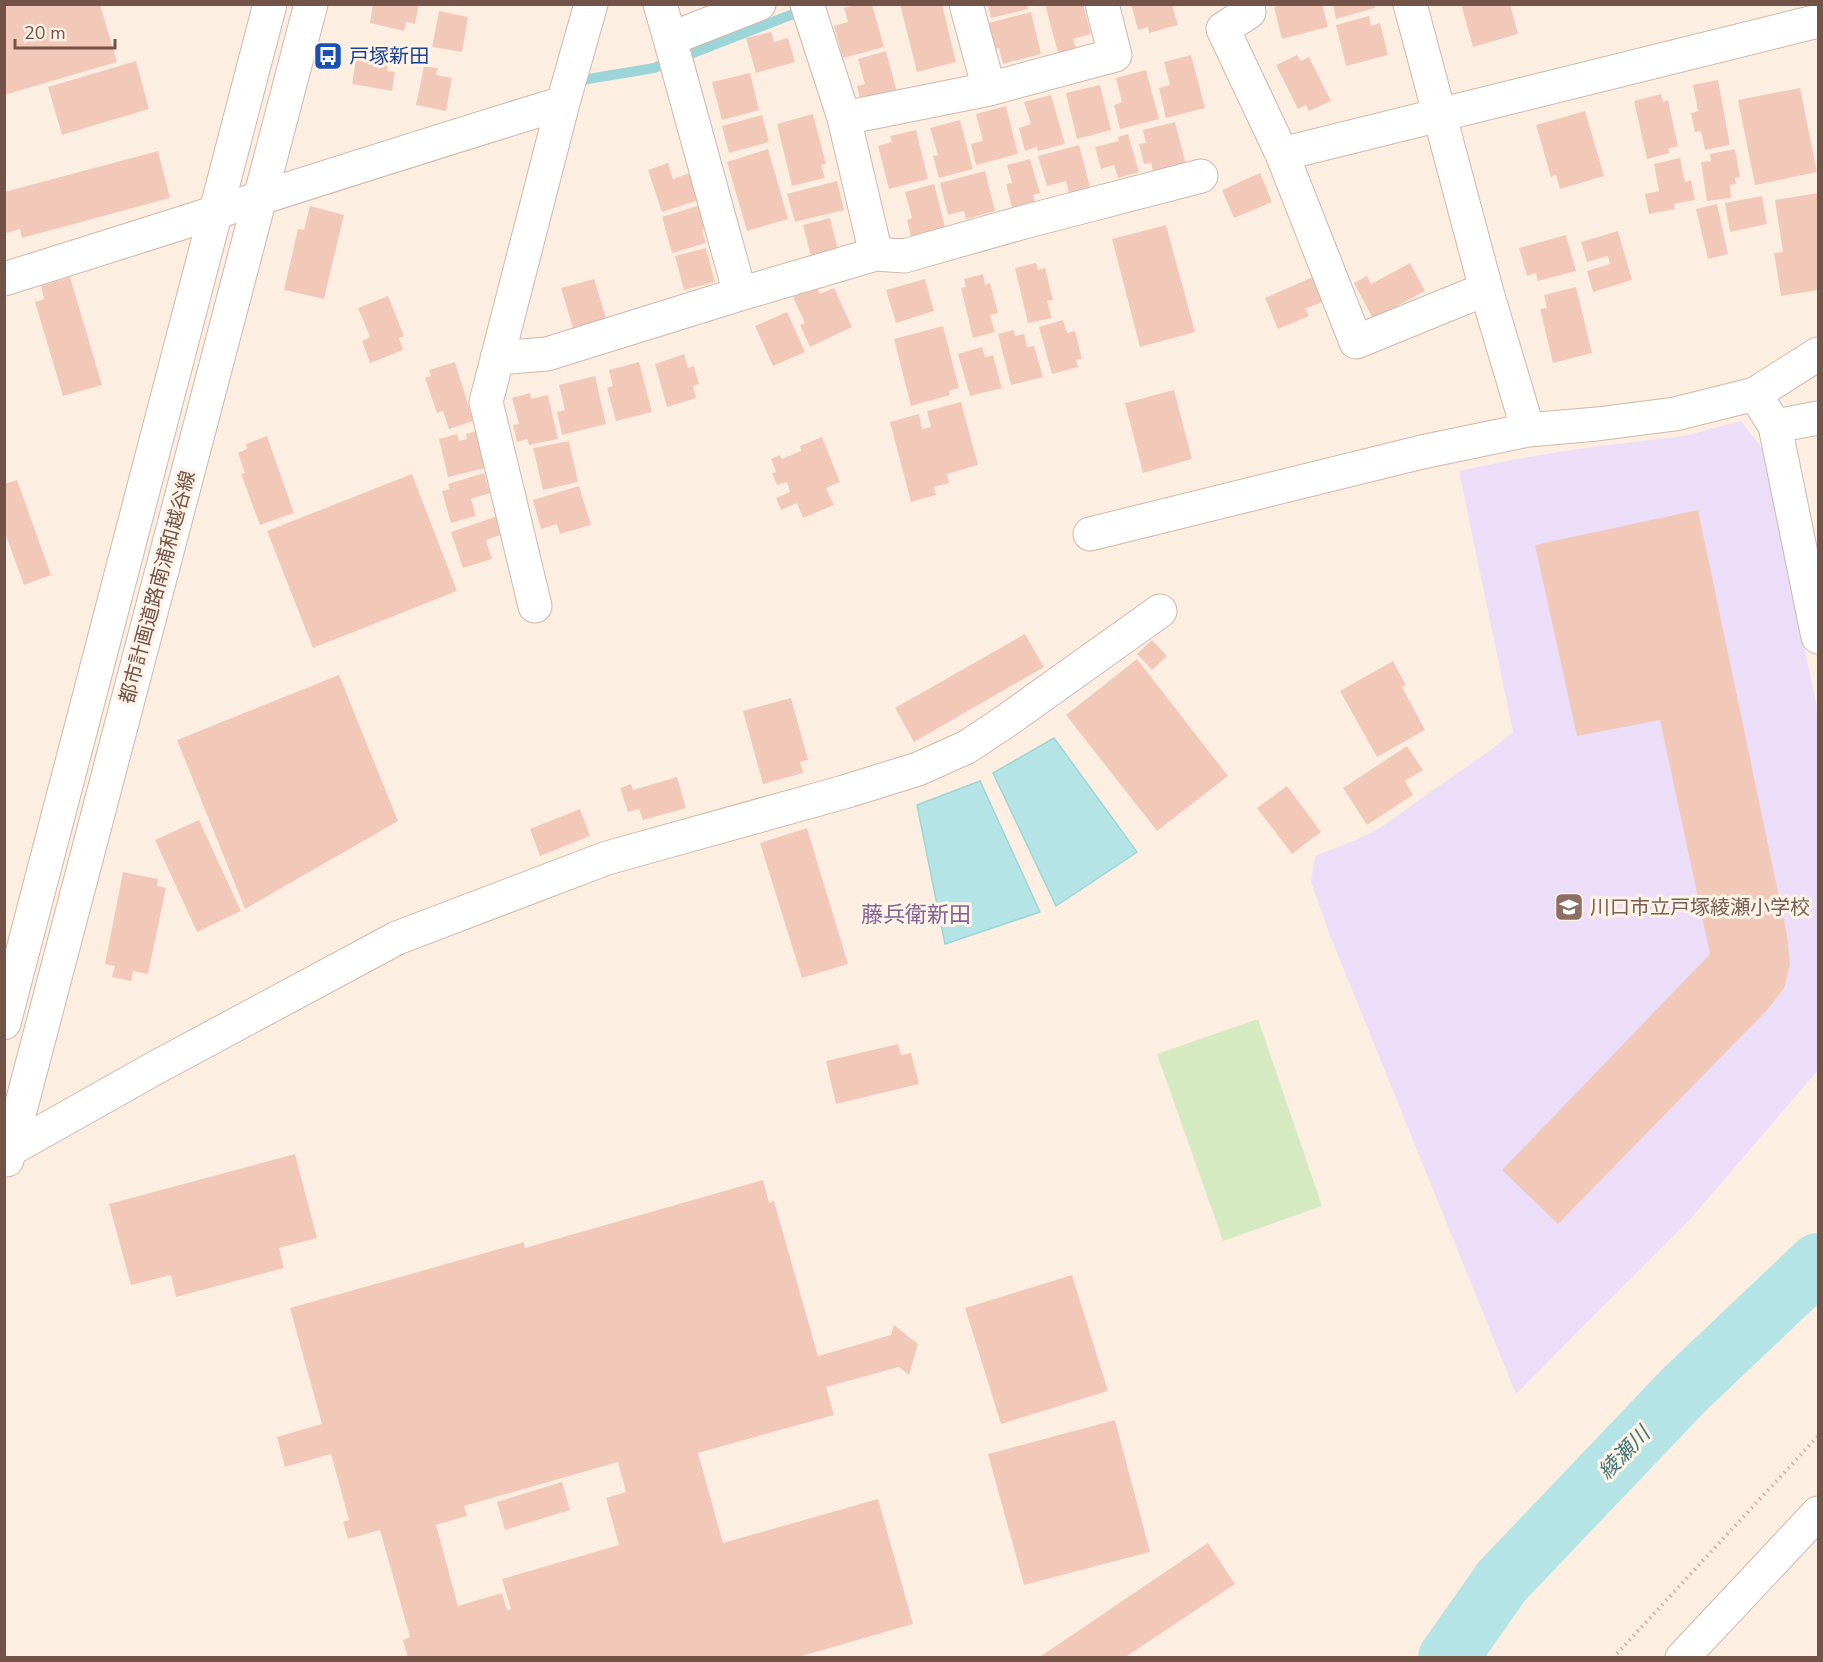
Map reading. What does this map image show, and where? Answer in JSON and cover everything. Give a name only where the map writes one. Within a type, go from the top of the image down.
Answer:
[{"type":"street","name":"都市計画道路南浦和越谷線","points":[[4,1023],[270,4]]},
{"type":"street","name":"都市計画道路南浦和越谷線","points":[[6,1157],[311,4]]},
{"type":"street","points":[[535,606],[486,402],[563,102],[591,4]]},
{"type":"street","points":[[660,4],[740,294]]},
{"type":"street","points":[[670,39],[759,4]]},
{"type":"street","points":[[807,4],[844,118],[876,254]]},
{"type":"street","points":[[966,4],[988,89]]},
{"type":"street","points":[[844,118],[988,89],[1115,55],[1102,4]]},
{"type":"street","points":[[1247,4],[1249,12],[1223,29],[1282,154],[1356,342],[1486,289]]},
{"type":"street","points":[[1410,4],[1486,289],[1528,430]]},
{"type":"street","points":[[1282,154],[1818,21]]},
{"type":"street","points":[[4,279],[563,102]]},
{"type":"street","points":[[497,358],[547,354],[876,254],[904,256],[1024,222],[1201,177]]},
{"type":"street","points":[[1090,534],[1422,452],[1528,430],[1675,414],[1755,394],[1818,354]]},
{"type":"street","points":[[1755,394],[1775,426],[1816,617]]},
{"type":"street","points":[[1775,426],[1818,418]]},
{"type":"street","points":[[6,1157],[155,1068],[397,938],[607,858],[844,792],[918,769],[967,747],[1160,611]]},
{"type":"street","points":[[1682,1658],[1818,1513]]},
{"type":"path","points":[[1613,1658],[1818,1436]]},
{"type":"shaded area","name":"川口市立戸塚綾瀬小学校","points":[[1741,421],[1762,448],[1818,712],[1818,1070],[1693,1216],[1516,1394],[1329,933],[1311,882],[1315,856],[1380,828],[1513,732],[1459,471],[1583,448],[1684,436]]},
{"type":"green space","points":[[1258,1019],[1322,1206],[1223,1241],[1157,1054]]},
{"type":"water","points":[[1054,738],[1137,852],[1056,906],[993,773]]},
{"type":"water","points":[[980,781],[1040,912],[945,944],[917,805]]},
{"type":"building","points":[[4,4],[100,4],[117,62],[4,95]]},
{"type":"building","points":[[373,4],[419,4],[415,24],[406,22],[404,31],[370,23]]},
{"type":"building","points":[[857,4],[872,4],[884,47],[843,58],[834,26],[848,22],[844,8]]},
{"type":"building","points":[[900,4],[942,4],[956,62],[917,72]]},
{"type":"building","points":[[1045,4],[1083,4],[1091,34],[1073,39],[1076,49],[1058,53]]},
{"type":"building","points":[[1131,4],[1172,4],[1178,25],[1149,33],[1148,27],[1138,30]]},
{"type":"building","points":[[1284,4],[1322,4],[1328,27],[1282,39],[1274,7]]},
{"type":"building","points":[[1333,4],[1374,4],[1375,8],[1336,19]]},
{"type":"building","points":[[1461,4],[1510,4],[1518,34],[1473,47]]},
{"type":"building","points":[[988,5],[1027,5],[1028,9],[991,18]]},
{"type":"building","points":[[439,11],[468,17],[462,52],[432,47]]},
{"type":"building","points":[[1031,12],[1041,54],[1003,64],[999,48],[995,49],[988,23]]},
{"type":"building","points":[[1369,16],[1371,26],[1380,23],[1388,55],[1346,66],[1336,25]]},
{"type":"building","points":[[771,32],[774,42],[788,38],[795,62],[756,73],[746,38]]},
{"type":"building","points":[[886,51],[898,96],[862,106],[857,86],[865,84],[858,59]]},
{"type":"building","points":[[1191,55],[1205,108],[1166,118],[1159,88],[1170,85],[1164,62]]},
{"type":"building","points":[[1297,55],[1301,61],[1309,57],[1331,101],[1309,111],[1306,105],[1298,109],[1276,65]]},
{"type":"building","points":[[356,59],[388,64],[387,71],[395,72],[392,91],[352,84]]},
{"type":"building","points":[[136,61],[149,109],[62,135],[48,87]]},
{"type":"building","points":[[424,66],[438,68],[436,75],[452,78],[446,111],[416,105]]},
{"type":"building","points":[[1146,70],[1159,119],[1120,129],[1114,105],[1122,102],[1116,78]]},
{"type":"building","points":[[750,73],[759,110],[722,120],[712,82]]},
{"type":"building","points":[[1718,80],[1730,145],[1705,150],[1701,131],[1695,132],[1691,113],[1698,111],[1693,85]]},
{"type":"building","points":[[1100,85],[1111,130],[1077,139],[1066,93]]},
{"type":"building","points":[[1800,88],[1817,172],[1755,185],[1738,100]]},
{"type":"building","points":[[1661,94],[1663,102],[1668,100],[1678,146],[1668,149],[1670,153],[1647,159],[1634,101]]},
{"type":"building","points":[[1051,95],[1065,144],[1038,151],[1037,147],[1025,151],[1019,128],[1031,124],[1024,102]]},
{"type":"building","points":[[1006,106],[1018,154],[976,165],[971,144],[983,141],[976,114]]},
{"type":"building","points":[[1585,111],[1604,176],[1560,189],[1556,175],[1551,177],[1536,125]]},
{"type":"building","points":[[813,114],[826,164],[821,165],[825,178],[792,186],[777,124]]},
{"type":"building","points":[[762,115],[769,142],[729,153],[722,126]]},
{"type":"building","points":[[960,120],[973,169],[939,178],[933,156],[938,155],[930,128]]},
{"type":"building","points":[[1175,122],[1186,164],[1153,172],[1151,163],[1144,164],[1139,144],[1146,143],[1143,130]]},
{"type":"building","points":[[916,130],[928,179],[889,189],[878,146],[892,142],[890,136]]},
{"type":"building","points":[[1128,134],[1139,172],[1118,178],[1114,165],[1101,169],[1095,147],[1119,141],[1118,137]]},
{"type":"building","points":[[1079,145],[1090,187],[1069,193],[1066,181],[1047,186],[1038,156]]},
{"type":"building","points":[[768,149],[788,219],[747,231],[727,162]]},
{"type":"building","points":[[1735,149],[1740,177],[1735,178],[1736,184],[1730,185],[1731,198],[1707,201],[1701,162],[1711,161],[1710,154]]},
{"type":"building","points":[[158,151],[170,198],[22,238],[20,229],[4,234],[4,192]]},
{"type":"building","points":[[1680,158],[1685,182],[1691,180],[1695,200],[1674,204],[1675,209],[1649,214],[1645,194],[1659,191],[1654,164]]},
{"type":"building","points":[[1030,159],[1040,193],[1033,195],[1037,208],[1014,215],[1006,184],[1012,183],[1007,165]]},
{"type":"building","points":[[668,163],[673,179],[690,173],[699,200],[662,212],[648,170]]},
{"type":"building","points":[[985,171],[995,211],[966,219],[964,211],[948,215],[940,183]]},
{"type":"building","points":[[1260,173],[1272,202],[1234,218],[1222,190]]},
{"type":"building","points":[[837,181],[844,210],[795,222],[787,194]]},
{"type":"building","points":[[934,184],[946,231],[912,240],[907,220],[912,218],[905,192]]},
{"type":"building","points":[[1818,193],[1818,290],[1781,296],[1774,253],[1783,252],[1775,200]]},
{"type":"building","points":[[1762,196],[1767,224],[1730,232],[1725,203]]},
{"type":"building","points":[[1717,204],[1728,254],[1708,259],[1696,209]]},
{"type":"building","points":[[700,205],[707,228],[702,230],[706,243],[672,253],[662,217]]},
{"type":"building","points":[[310,206],[344,215],[324,299],[284,290],[298,229],[304,230]]},
{"type":"building","points":[[830,218],[838,250],[811,257],[803,225]]},
{"type":"building","points":[[1166,225],[1195,332],[1140,347],[1112,239]]},
{"type":"building","points":[[1618,231],[1632,280],[1593,292],[1587,271],[1610,264],[1608,256],[1587,262],[1581,242]]},
{"type":"building","points":[[1566,235],[1576,271],[1538,281],[1536,273],[1527,276],[1519,248]]},
{"type":"building","points":[[706,248],[715,282],[684,290],[675,256]]},
{"type":"building","points":[[1036,263],[1038,270],[1045,268],[1053,300],[1047,301],[1052,318],[1028,323],[1015,268]]},
{"type":"building","points":[[1410,263],[1425,291],[1397,306],[1399,312],[1376,324],[1354,283],[1367,276],[1371,284]]},
{"type":"building","points":[[983,274],[985,285],[990,283],[998,313],[990,315],[995,332],[973,338],[961,288],[966,287],[964,279]]},
{"type":"building","points":[[70,277],[102,385],[63,396],[35,302],[44,299],[41,286]]},
{"type":"building","points":[[1313,277],[1316,285],[1321,283],[1329,299],[1305,309],[1309,316],[1278,329],[1265,298]]},
{"type":"building","points":[[594,279],[606,318],[573,328],[561,288]]},
{"type":"building","points":[[925,279],[934,311],[896,323],[886,290]]},
{"type":"building","points":[[816,286],[820,294],[834,288],[852,327],[810,347],[800,325],[805,323],[793,297]]},
{"type":"building","points":[[1576,287],[1592,353],[1553,363],[1540,309],[1547,308],[1544,295]]},
{"type":"building","points":[[388,296],[404,336],[399,338],[403,350],[370,363],[362,341],[370,337],[358,308]]},
{"type":"building","points":[[787,312],[805,352],[773,366],[755,326]]},
{"type":"building","points":[[1063,320],[1067,333],[1075,331],[1082,359],[1076,360],[1078,367],[1052,374],[1039,327]]},
{"type":"building","points":[[943,326],[959,388],[949,391],[950,395],[911,406],[894,339]]},
{"type":"building","points":[[1014,330],[1015,336],[1024,334],[1027,347],[1034,346],[1043,377],[1011,385],[998,334]]},
{"type":"building","points":[[982,347],[985,357],[993,355],[1002,388],[970,396],[958,354]]},
{"type":"building","points":[[684,354],[688,368],[694,366],[699,384],[693,386],[696,398],[667,407],[655,364]]},
{"type":"building","points":[[455,362],[473,421],[449,429],[443,411],[437,413],[425,378],[431,376],[429,370]]},
{"type":"building","points":[[639,362],[652,412],[616,421],[607,388],[613,386],[609,370]]},
{"type":"building","points":[[595,376],[606,424],[562,435],[557,412],[565,410],[559,385]]},
{"type":"building","points":[[1174,390],[1192,459],[1143,473],[1125,403]]},
{"type":"building","points":[[530,393],[531,399],[548,395],[558,439],[529,445],[527,439],[517,442],[513,425],[519,424],[512,398]]},
{"type":"building","points":[[961,402],[978,465],[947,474],[949,483],[934,487],[936,495],[911,502],[890,422],[919,414],[922,429],[931,427],[927,411]]},
{"type":"building","points":[[481,430],[490,467],[448,477],[439,439],[457,434],[459,441],[467,439],[466,434]]},
{"type":"building","points":[[267,436],[294,513],[260,525],[241,474],[245,473],[238,453],[247,449],[246,444]]},
{"type":"building","points":[[822,437],[840,482],[826,488],[834,505],[803,518],[797,503],[781,510],[776,498],[790,492],[787,482],[777,485],[772,473],[776,472],[771,459],[780,455],[782,459],[801,451],[800,446]]},
{"type":"building","points":[[569,441],[578,482],[543,490],[533,448]]},
{"type":"building","points":[[484,473],[490,493],[471,499],[476,516],[451,523],[442,491],[450,489],[448,484]]},
{"type":"building","points":[[412,474],[457,591],[313,648],[267,531]]},
{"type":"building","points":[[17,480],[51,575],[24,585],[4,530],[4,484]]},
{"type":"building","points":[[579,486],[591,525],[560,534],[557,524],[541,529],[533,500]]},
{"type":"building","points":[[1698,510],[1787,935],[1790,965],[1784,988],[1768,1009],[1558,1224],[1502,1170],[1710,954],[1660,720],[1577,736],[1535,545]]},
{"type":"building","points":[[498,516],[504,534],[486,540],[492,559],[463,568],[451,532]]},
{"type":"building","points":[[1025,634],[1044,667],[914,742],[895,708]]},
{"type":"building","points":[[1152,640],[1167,656],[1152,670],[1137,654]]},
{"type":"building","points":[[1137,659],[1228,776],[1157,831],[1066,715]]},
{"type":"building","points":[[1393,661],[1406,685],[1402,687],[1425,730],[1377,757],[1340,691]]},
{"type":"building","points":[[339,675],[398,821],[245,909],[177,740]]},
{"type":"building","points":[[791,698],[808,760],[800,762],[803,773],[763,784],[743,711]]},
{"type":"building","points":[[1407,746],[1423,770],[1405,781],[1413,795],[1367,825],[1343,788]]},
{"type":"building","points":[[677,777],[686,808],[643,820],[639,809],[628,812],[620,788],[631,784],[633,790]]},
{"type":"building","points":[[1287,786],[1321,832],[1292,854],[1257,808]]},
{"type":"building","points":[[580,809],[590,836],[540,856],[530,829]]},
{"type":"building","points":[[199,820],[241,911],[197,932],[155,840]]},
{"type":"building","points":[[807,828],[848,964],[802,978],[760,843]]},
{"type":"building","points":[[123,872],[158,879],[157,886],[166,888],[148,974],[133,971],[131,981],[112,977],[115,966],[105,964]]},
{"type":"building","points":[[898,1044],[901,1055],[911,1053],[919,1084],[836,1104],[826,1061]]},
{"type":"building","points":[[295,1154],[317,1238],[279,1248],[284,1268],[176,1297],[171,1275],[131,1285],[109,1204]]},
{"type":"building","points":[[763,1180],[769,1203],[774,1201],[818,1356],[891,1335],[894,1325],[918,1344],[909,1375],[899,1367],[826,1387],[834,1415],[698,1453],[723,1543],[878,1499],[913,1624],[795,1658],[408,1658],[403,1640],[410,1637],[380,1530],[348,1539],[343,1522],[349,1520],[331,1454],[285,1467],[277,1437],[322,1424],[290,1308],[524,1242],[525,1248]],"holes":[[[618,1462],[626,1492],[606,1498],[619,1545],[502,1579],[511,1609],[507,1610],[502,1593],[458,1606],[436,1525],[467,1516],[464,1506]]]},
{"type":"building","points":[[1072,1275],[1108,1391],[1001,1424],[965,1308]]},
{"type":"building","points":[[1115,1420],[1150,1552],[1024,1585],[988,1454]]},
{"type":"building","points":[[562,1482],[570,1510],[505,1530],[497,1502]]},
{"type":"building","points":[[1208,1543],[1235,1584],[1124,1658],[1038,1658]]},
{"type":"waterway","points":[[573,84],[588,79],[654,68],[806,9]]},
{"type":"waterway","name":"綾瀬川","points":[[1448,1658],[1502,1581],[1684,1390],[1818,1263]]},
{"type":"place","name":"戸塚新田","points":[[328,56]]},
{"type":"place","name":"川口市立戸塚綾瀬小学校","points":[[1569,907]]},
{"type":"district","name":"藤兵衛新田","points":[[916,914]]}]
